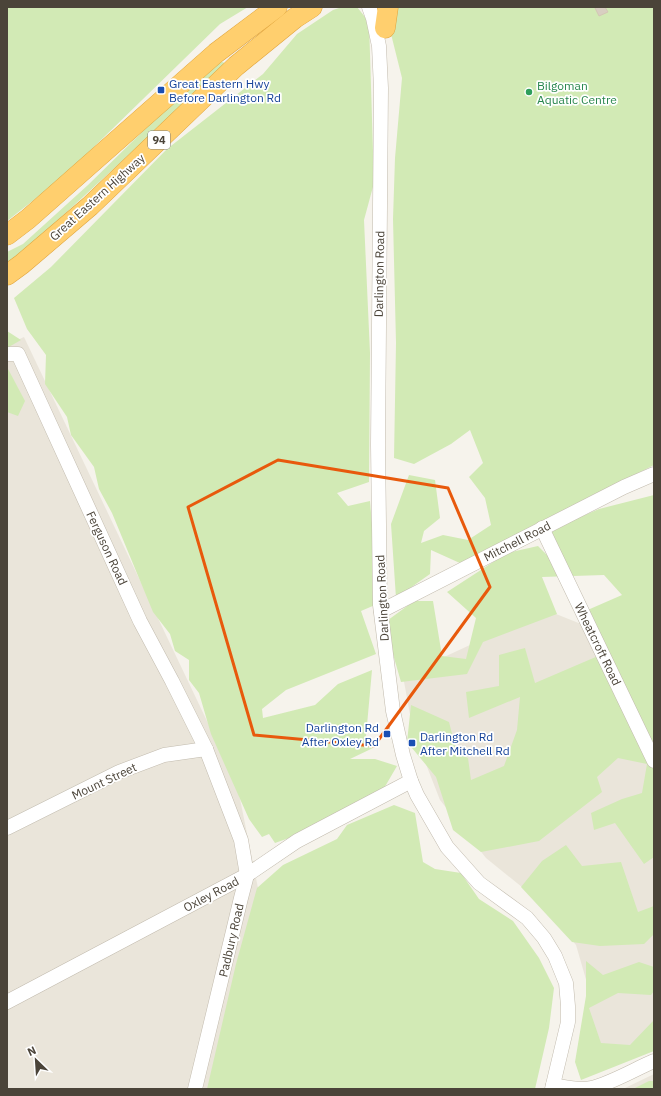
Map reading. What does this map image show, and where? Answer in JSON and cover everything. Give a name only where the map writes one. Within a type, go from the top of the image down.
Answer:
[{"type":"highway","name":"94","points":[[7,235],[28,219],[216,53],[277,7]]},
{"type":"highway","name":"Great Eastern Highway","points":[[7,275],[90,206],[236,66],[295,18],[312,7]]},
{"type":"highway","points":[[382,37],[388,7]]},
{"type":"street","name":"Darlington Road","points":[[369,7],[382,37]]},
{"type":"street","name":"Darlington Road","points":[[383,7],[378,445],[381,611],[393,711],[403,755],[411,781],[417,795],[447,847],[479,883],[527,918],[544,938],[555,956],[566,983],[568,1022],[553,1087]]},
{"type":"street","name":"Ferguson Road","points":[[7,354],[18,354],[140,621],[206,749]]},
{"type":"street","name":"Mitchell Road","points":[[381,611],[542,528],[624,487],[654,474]]},
{"type":"street","name":"Wheatcroft Road","points":[[542,528],[654,761]]},
{"type":"street","name":"Mount Street","points":[[7,828],[119,772],[164,755],[206,749]]},
{"type":"street","name":"Padbury Road","points":[[195,1089],[247,875],[241,840],[206,749]]},
{"type":"street","name":"Oxley Road","points":[[7,1002],[247,875],[297,841],[411,781]]},
{"type":"street","points":[[553,1087],[579,1089],[590,1088],[608,1082],[654,1061]]},
{"type":"highlighted area","points":[[278,460],[448,488],[490,587],[374,746],[254,735],[188,507]]},
{"type":"shaded area","points":[[24,337],[237,784],[260,898],[208,1089],[7,1089],[7,345]]},
{"type":"shaded area","points":[[546,610],[586,626],[654,771],[654,1042],[629,1054],[587,1049],[587,983],[576,945],[538,900],[486,858],[440,800],[413,731],[403,676]]},
{"type":"shaded area","points":[[654,1074],[654,1089],[623,1089]]},
{"type":"green space","points":[[7,7],[248,7],[220,24],[63,177],[7,221]]},
{"type":"green space","points":[[342,7],[357,7],[369,22],[374,183],[364,220],[370,353],[369,482],[337,493],[348,506],[370,501],[375,605],[361,611],[376,654],[286,690],[262,709],[263,718],[315,705],[338,684],[372,670],[366,736],[373,748],[350,759],[375,759],[397,766],[383,790],[289,838],[275,843],[269,834],[262,837],[249,819],[211,734],[199,693],[189,680],[189,660],[175,651],[170,634],[153,612],[112,513],[99,489],[94,467],[71,435],[67,417],[45,384],[46,355],[27,329],[14,298],[51,267],[167,149],[263,74],[297,34],[333,10]]},
{"type":"green space","points":[[393,7],[654,7],[654,465],[462,564],[431,550],[430,574],[396,598],[391,524],[409,475],[435,480],[440,518],[424,531],[421,543],[443,535],[468,540],[491,525],[485,498],[469,477],[483,463],[470,430],[451,444],[414,464],[394,458],[396,343],[393,219],[395,158],[402,78],[389,26]]},
{"type":"green space","points":[[220,61],[227,64],[18,257],[7,265],[7,252],[23,244],[88,185],[182,93]]},
{"type":"green space","points":[[7,331],[21,340],[7,348]]},
{"type":"green space","points":[[7,367],[25,401],[18,416],[7,412]]},
{"type":"green space","points":[[654,495],[654,857],[644,864],[615,823],[594,830],[591,813],[622,799],[642,793],[647,764],[618,758],[597,777],[602,792],[539,841],[481,852],[453,830],[436,777],[407,742],[411,705],[449,722],[457,753],[468,758],[471,780],[504,766],[517,730],[520,697],[469,718],[466,692],[499,686],[499,655],[525,648],[535,683],[598,656],[583,612],[622,595],[604,575],[542,577],[557,614],[483,642],[467,674],[401,682],[384,623],[414,601],[433,601],[442,656],[466,659],[476,618],[447,592],[507,553],[538,546],[553,561],[545,532],[599,509]]},
{"type":"green space","points":[[394,805],[415,813],[423,862],[435,869],[461,873],[479,899],[513,921],[539,958],[554,988],[549,1028],[535,1089],[207,1089],[236,964],[257,888],[283,865],[337,839],[347,825]]},
{"type":"green space","points":[[566,845],[582,866],[621,862],[638,912],[654,906],[654,934],[644,944],[600,946],[572,942],[521,887],[542,861]]},
{"type":"green space","points":[[586,961],[603,975],[639,962],[654,967],[654,991],[651,995],[618,993],[589,1008],[601,1043],[630,1045],[654,1020],[654,1051],[581,1080],[575,1062],[586,996]]},
{"type":"green space","points":[[649,1081],[654,1081],[654,1089],[633,1089]]},
{"type":"building","points":[[605,7],[608,12],[599,16],[595,8]]},
{"type":"place","name":"Great Eastern Hwy Before Darlington Rd","points":[[161,90]]},
{"type":"place","name":"Bilgoman Aquatic Centre","points":[[529,92]]},
{"type":"place","name":"Darlington Rd After Oxley Rd","points":[[387,734]]},
{"type":"place","name":"Darlington Rd After Mitchell Rd","points":[[412,743]]}]
